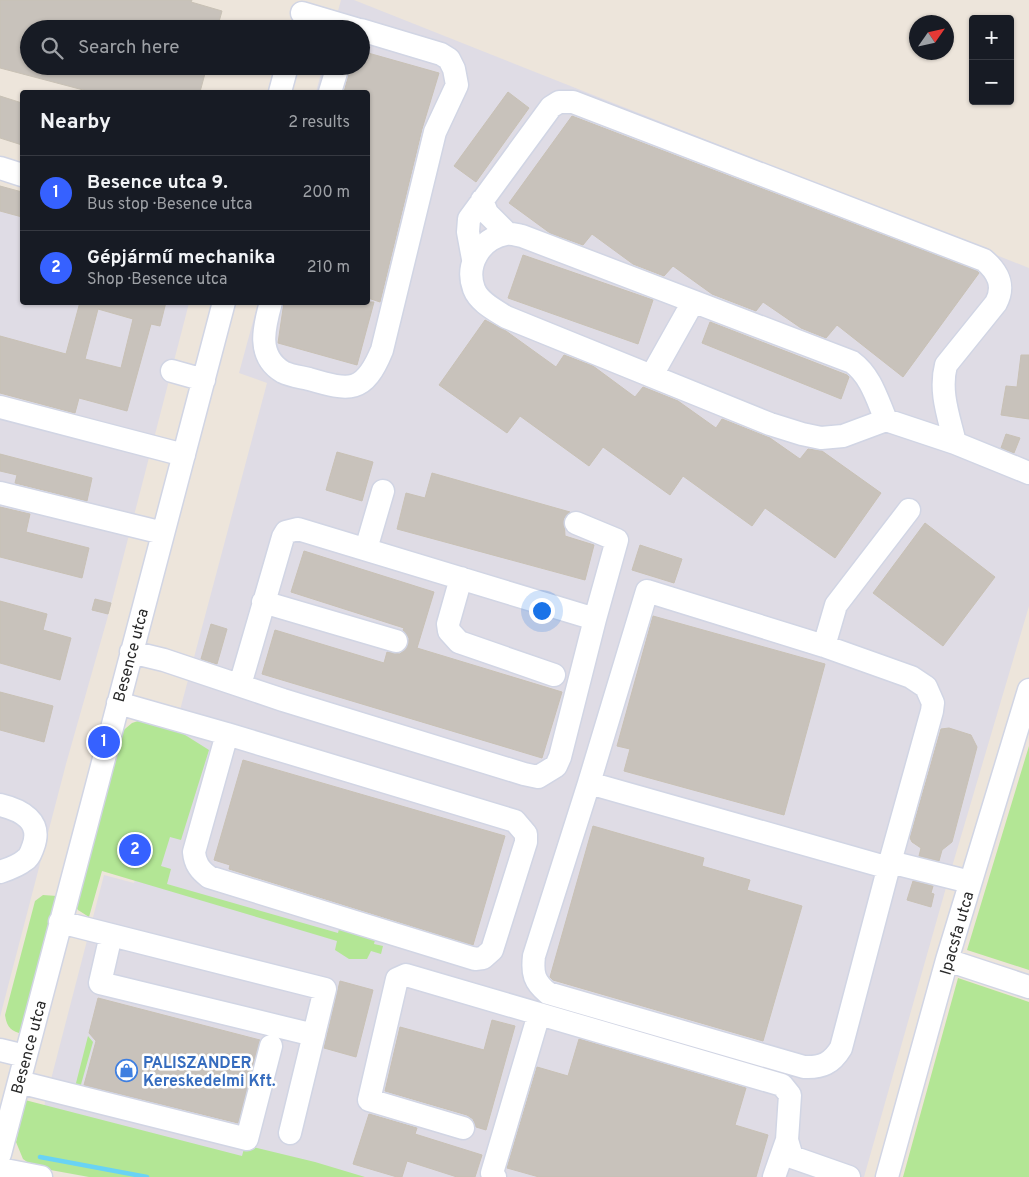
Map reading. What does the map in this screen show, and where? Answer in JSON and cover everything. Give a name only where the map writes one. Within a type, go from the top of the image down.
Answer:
[{"type":"street","points":[[303,8],[332,20]]},
{"type":"street","points":[[270,305],[262,331],[268,356],[275,366],[284,372],[341,388],[352,387],[369,375],[382,350],[435,132],[457,86],[454,69],[449,59],[442,54],[370,34]]},
{"type":"street","points":[[281,90],[285,75]]},
{"type":"street","points":[[331,90],[335,75]]},
{"type":"street","points":[[473,259],[468,232],[469,219],[551,107],[559,102],[573,102],[984,260],[994,268],[998,277],[1000,295],[996,303],[946,365],[942,378],[942,390],[955,443]]},
{"type":"street","points":[[0,168],[20,173]]},
{"type":"street","points":[[482,200],[487,213],[507,234]]},
{"type":"street","points":[[886,420],[872,386],[860,368],[852,362],[522,236],[507,234],[480,249],[473,259],[471,268],[474,290],[483,302],[506,317],[770,424],[821,438],[843,436],[886,420],[955,443],[1029,473]]},
{"type":"street","points":[[652,375],[693,302]]},
{"type":"street","name":"Besence utca","points":[[0,1154],[223,305]]},
{"type":"street","points":[[172,371],[204,380]]},
{"type":"street","points":[[0,407],[184,456]]},
{"type":"street","points":[[366,549],[383,492]]},
{"type":"street","points":[[0,493],[163,533]]},
{"type":"street","points":[[824,646],[836,605],[909,510]]},
{"type":"street","points":[[131,652],[240,685],[320,712],[524,774],[538,776],[556,766],[560,757],[617,540],[576,523]]},
{"type":"street","points":[[240,685],[283,537],[286,532],[298,529],[595,619]]},
{"type":"street","points":[[461,578],[448,624],[449,631],[459,642],[554,675]]},
{"type":"street","points":[[647,592],[824,646],[911,677],[926,688],[933,703],[841,1048],[830,1063],[813,1068],[804,1068],[548,993],[535,980],[532,973],[534,956],[647,592]]},
{"type":"street","points":[[263,602],[396,641]]},
{"type":"street","name":"Ipacsfa utca","points":[[887,1177],[970,882],[1025,718],[1029,690]]},
{"type":"street","points":[[118,702],[227,734],[516,821],[526,834],[526,842],[492,950],[483,958],[475,959],[209,877],[200,870],[194,861],[194,852],[227,734]]},
{"type":"street","points":[[589,783],[890,865],[970,882]]},
{"type":"street","points":[[0,805],[18,809],[25,814],[33,823],[36,833],[35,842],[28,858],[0,872]]},
{"type":"street","points":[[60,922],[326,989],[290,1134]]},
{"type":"street","points":[[111,935],[100,984],[314,1035]]},
{"type":"street","points":[[948,960],[1029,986]]},
{"type":"street","points":[[463,1128],[369,1100],[397,979],[406,975],[782,1085],[790,1095],[783,1159],[825,1173],[849,1177]]},
{"type":"street","points":[[495,1177],[492,1173],[539,1014]]},
{"type":"street","points":[[19,1082],[247,1139],[271,1046]]},
{"type":"street","points":[[0,1050],[25,1056]]},
{"type":"street","points":[[0,1169],[41,1177]]},
{"type":"shaded area","points":[[341,0],[354,0],[1029,268],[1029,606],[949,877],[864,1177],[333,1177],[42,1114],[104,875],[134,883],[267,383],[239,373],[257,305],[370,305],[370,90],[317,90],[321,75],[370,75],[370,20],[335,20]]},
{"type":"shaded area","points":[[0,186],[20,191],[20,305],[188,305],[108,616],[66,764],[0,1017]]},
{"type":"green space","points":[[144,719],[174,728],[209,750],[181,840],[170,837],[161,866],[171,869],[167,884],[338,933],[339,929],[375,940],[374,944],[383,946],[381,954],[371,951],[367,959],[349,959],[335,950],[337,941],[102,871],[89,917],[78,910],[72,902],[119,734],[132,723]]},
{"type":"green space","points":[[1029,746],[1029,970],[967,950]]},
{"type":"green space","points":[[43,895],[57,896],[23,1034],[15,1032],[10,1028],[5,1015],[35,901]]},
{"type":"green space","points":[[958,978],[1029,1002],[1029,1177],[903,1177]]},
{"type":"green space","points":[[88,1036],[93,1042],[80,1088],[75,1087]]},
{"type":"green space","points":[[25,1100],[242,1156],[245,1145],[315,1162],[365,1177],[89,1177],[34,1167],[23,1159],[16,1142]]},
{"type":"building","points":[[0,0],[192,0],[191,2],[222,11],[220,20],[20,20],[20,73],[0,68]]},
{"type":"building","points":[[370,54],[439,73],[422,129],[380,302],[370,299],[370,90],[345,90],[349,75],[370,75]]},
{"type":"building","points":[[27,75],[205,75],[201,90],[83,90]]},
{"type":"building","points":[[508,92],[529,108],[476,182],[454,166]]},
{"type":"building","points":[[0,96],[20,102],[20,144],[0,138]]},
{"type":"building","points":[[572,116],[979,273],[903,377],[837,325],[826,338],[801,328],[763,302],[756,311],[712,294],[673,266],[664,276],[633,264],[592,234],[583,245],[550,233],[509,203]]},
{"type":"building","points":[[0,186],[20,191],[20,216],[0,211]]},
{"type":"building","points":[[523,255],[653,300],[638,344],[508,298]]},
{"type":"building","points":[[370,302],[374,302],[357,365],[278,343],[284,305],[370,305]]},
{"type":"building","points":[[79,305],[165,305],[160,326],[151,324],[127,411],[79,398],[75,413],[0,393],[0,336],[66,354]],"holes":[[[98,309],[133,319],[121,368],[85,359]]]},
{"type":"building","points":[[485,320],[506,331],[556,367],[564,355],[593,366],[635,397],[643,387],[678,401],[716,428],[722,419],[770,438],[800,459],[808,449],[822,451],[881,493],[835,558],[765,508],[752,526],[683,476],[670,495],[603,447],[589,466],[520,416],[507,433],[439,385]]},
{"type":"building","points":[[710,322],[847,375],[849,377],[841,399],[702,343]]},
{"type":"building","points":[[1021,355],[1029,355],[1029,419],[1001,415],[1006,386],[1017,387]]},
{"type":"building","points":[[1006,434],[1020,438],[1014,453],[1001,448]]},
{"type":"building","points":[[337,452],[373,462],[362,501],[326,490]]},
{"type":"building","points":[[0,454],[92,478],[87,501],[15,483],[17,475],[0,471]]},
{"type":"building","points":[[432,473],[570,512],[564,518],[565,536],[594,545],[585,580],[397,529],[406,493],[425,498]]},
{"type":"building","points":[[0,507],[30,514],[26,532],[89,548],[82,578],[0,557]]},
{"type":"building","points":[[925,523],[995,577],[943,646],[873,593]]},
{"type":"building","points":[[640,545],[682,559],[674,583],[632,570]]},
{"type":"building","points":[[304,551],[434,592],[417,648],[562,692],[542,758],[262,674],[275,630],[384,663],[387,652],[400,654],[408,645],[409,638],[403,630],[404,628],[291,592]]},
{"type":"building","points":[[95,599],[111,603],[108,614],[92,610]]},
{"type":"building","points":[[0,601],[47,614],[43,630],[71,638],[60,680],[0,663]]},
{"type":"building","points":[[653,616],[825,664],[784,815],[624,771],[630,749],[617,746]]},
{"type":"building","points":[[211,624],[227,629],[217,664],[201,659]]},
{"type":"building","points":[[0,692],[53,706],[44,742],[0,730]]},
{"type":"building","points":[[949,728],[971,735],[977,747],[952,842],[942,850],[939,861],[919,856],[921,848],[912,842],[910,838],[941,729]]},
{"type":"building","points":[[243,760],[505,836],[473,945],[229,869],[230,865],[214,860]]},
{"type":"building","points":[[593,826],[704,858],[702,866],[750,880],[747,890],[802,906],[763,1041],[553,980],[550,977]]},
{"type":"building","points":[[913,881],[933,886],[931,893],[934,894],[931,907],[907,900]]},
{"type":"building","points":[[340,981],[373,990],[356,1057],[324,1048]]},
{"type":"building","points":[[98,998],[260,1040],[238,1123],[84,1085],[96,1041],[89,1033]]},
{"type":"building","points":[[492,1020],[515,1026],[486,1130],[476,1127],[473,1119],[467,1115],[385,1091],[400,1027],[484,1050]]},
{"type":"building","points":[[579,1039],[746,1088],[735,1125],[768,1135],[756,1177],[539,1177],[507,1168],[537,1067],[568,1076]]},
{"type":"building","points":[[369,1114],[417,1128],[415,1134],[482,1155],[475,1177],[457,1177],[407,1161],[402,1177],[353,1164]]},
{"type":"waterway","points":[[40,1157],[147,1177]]},
{"type":"place","name":"Besence utca 9.","points":[[104,742]]},
{"type":"place","name":"Gépjármű mechanika","points":[[135,850]]},
{"type":"place","name":"PALISZANDER Kereskedelmi Kft.","points":[[127,1071]]}]
